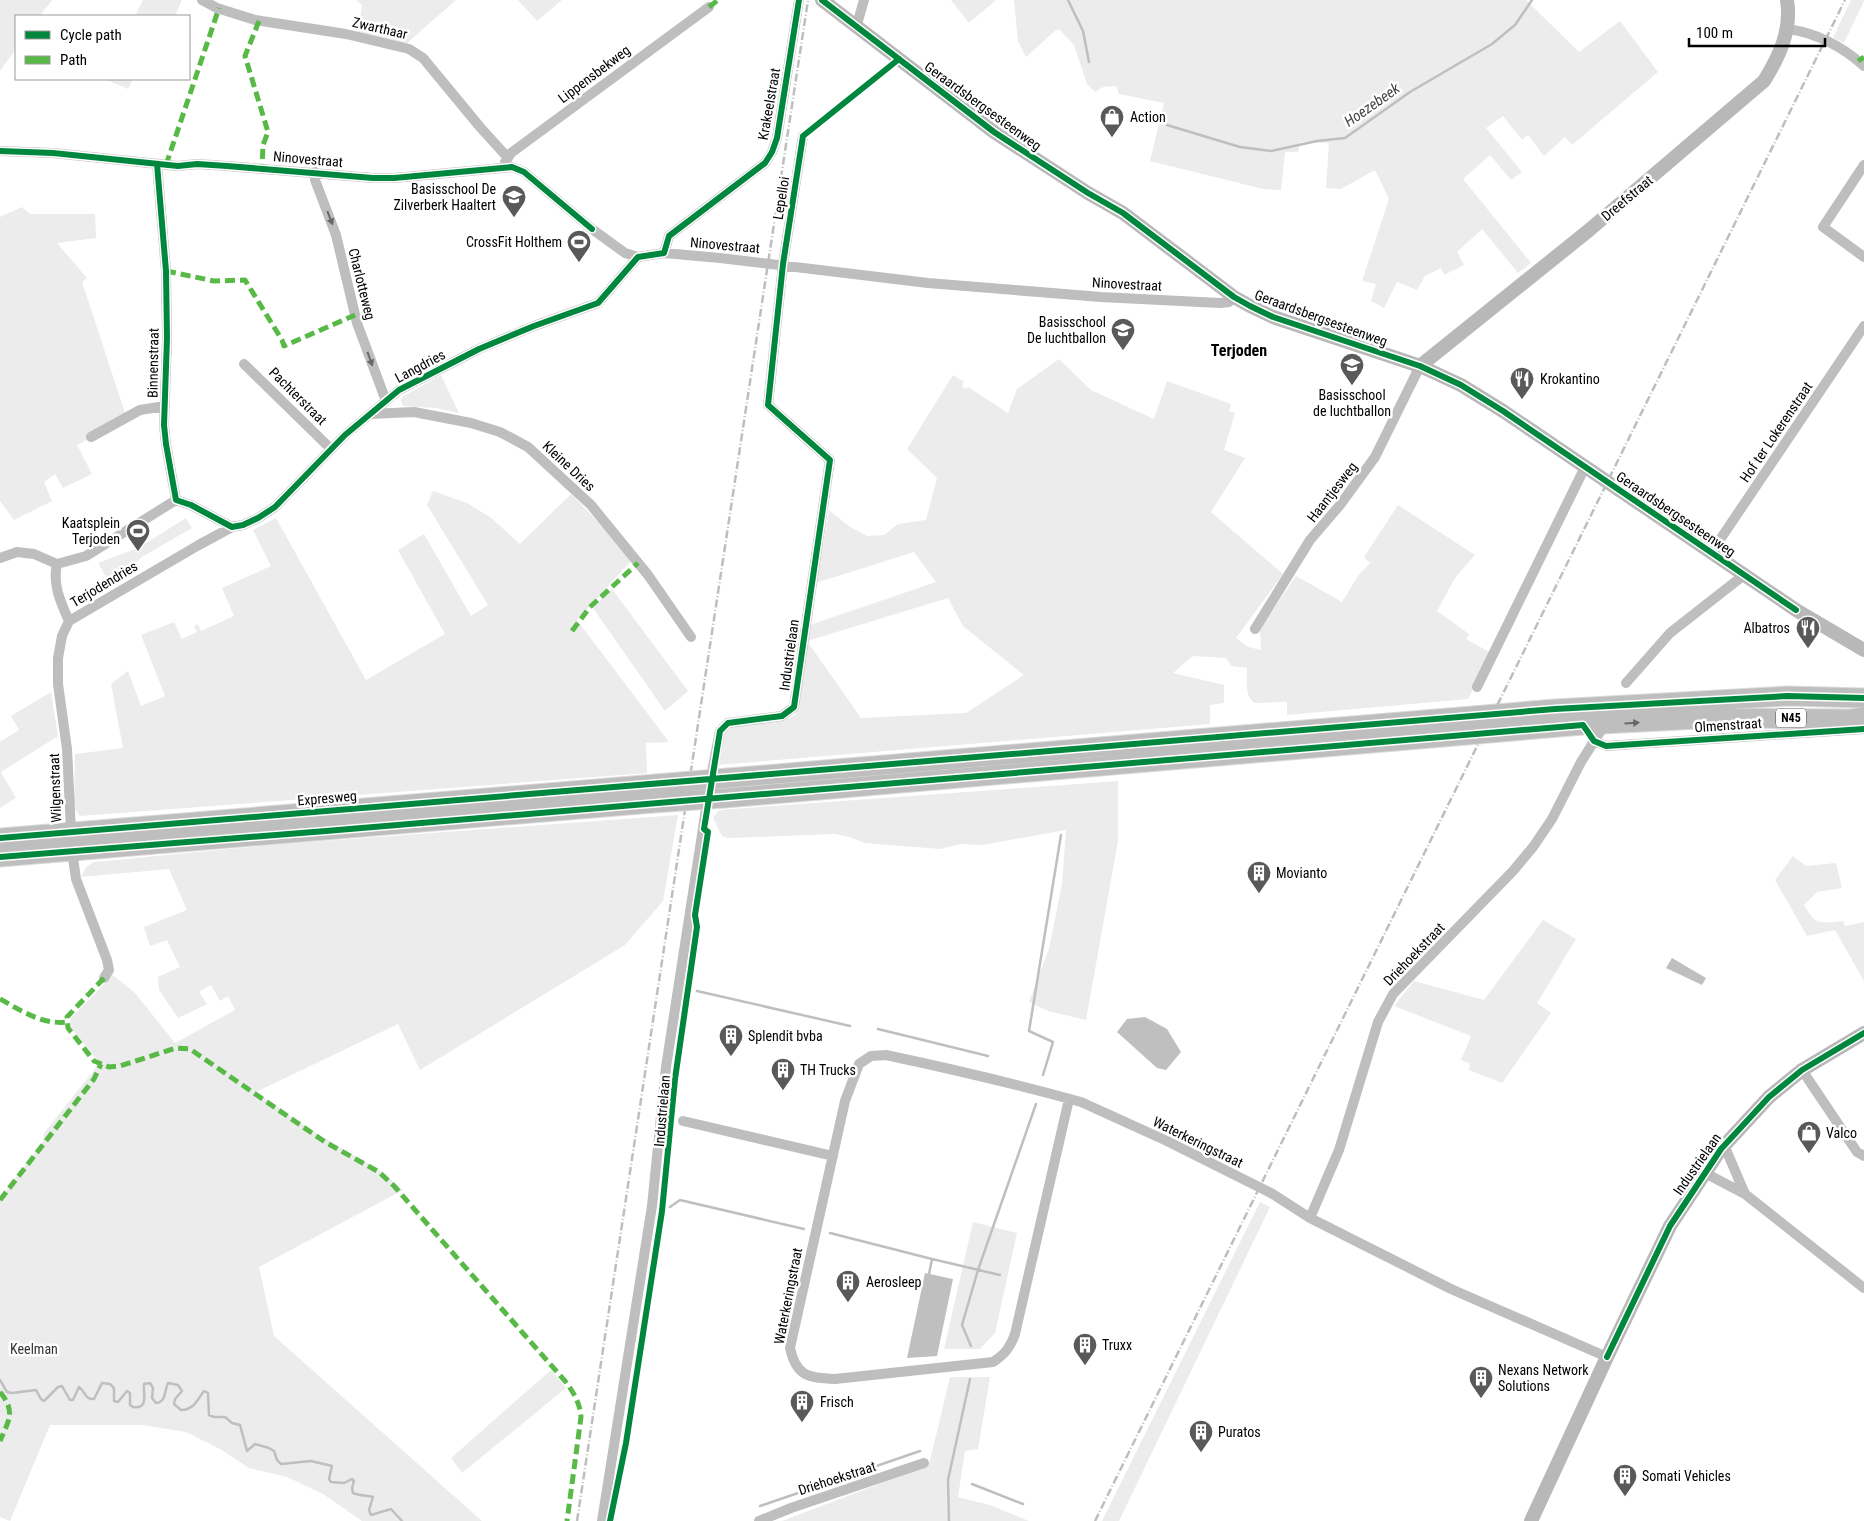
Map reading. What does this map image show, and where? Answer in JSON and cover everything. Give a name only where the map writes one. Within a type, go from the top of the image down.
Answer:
[{"type":"highway","name":"Expresweg","points":[[0,838],[1555,709],[1787,696],[1864,698]]},
{"type":"highway","name":"N45","points":[[0,856],[725,798],[1583,725],[1718,718],[1851,719],[1864,717]]},
{"type":"main road","name":"Dreefstraat","points":[[1420,366],[1595,225],[1764,81],[1776,60],[1786,28],[1788,16],[1787,0]]},
{"type":"main road","name":"Geraardsbergsesteenweg","points":[[826,3],[856,28],[994,132],[1088,193],[1123,213],[1159,238],[1234,297],[1273,317],[1420,366],[1461,385],[1503,411],[1796,610],[1861,645]]},
{"type":"main road","name":"Industrielaan","points":[[1531,1521],[1606,1357],[1670,1226],[1705,1172],[1724,1145],[1770,1097],[1802,1070],[1864,1033]]},
{"type":"street","name":"Zwarthaar","points":[[202,0],[217,8],[255,20],[346,34],[409,48],[423,58],[508,158]]},
{"type":"street","name":"Krakeelstraat","points":[[664,254],[669,236],[765,163],[772,152],[778,138],[800,0]]},
{"type":"street","points":[[856,28],[864,0]]},
{"type":"street","name":"Lippensbekweg","points":[[501,168],[518,148],[709,7]]},
{"type":"street","points":[[1786,28],[1807,32],[1840,48],[1864,66]]},
{"type":"street","name":"Lepelloi","points":[[803,136],[783,264],[768,405],[830,460]]},
{"type":"street","name":"Ninovestraat","points":[[0,151],[178,166],[197,164],[394,178],[512,167],[524,172],[592,229],[625,252],[638,257],[664,254],[783,264],[928,283],[1101,297],[1220,303],[1230,302],[1234,297]]},
{"type":"street","name":"Binnenstraat","points":[[157,164],[166,271],[166,444],[176,500]]},
{"type":"street","points":[[1864,165],[1823,228],[1864,257]]},
{"type":"street","name":"Charlotteweg","points":[[315,172],[315,180],[336,235],[357,323],[386,402]]},
{"type":"street","name":"Langdries","points":[[232,527],[243,525],[258,518],[275,506],[330,449],[399,390],[480,349],[534,326],[598,303],[638,257]]},
{"type":"street","name":"Hof ter Lokerenstraat","points":[[1711,553],[1861,339],[1864,326]]},
{"type":"street","name":"Pachterstraat","points":[[244,364],[330,449]]},
{"type":"street","name":"Haantjesweg","points":[[1255,629],[1310,540],[1340,505],[1376,457],[1420,366]]},
{"type":"street","name":"Binnenstraat","points":[[91,437],[140,410],[165,406]]},
{"type":"street","name":"Kleine Dries","points":[[370,414],[414,412],[471,423],[500,432],[528,447],[591,505],[648,575],[691,637]]},
{"type":"street","name":"Industrielaan","points":[[602,1521],[652,1206],[666,1067],[720,731],[728,723],[782,716],[794,707],[830,460]]},
{"type":"street","points":[[1477,687],[1584,467]]},
{"type":"street","points":[[0,558],[17,552],[34,554],[57,564],[86,556],[176,500],[192,506],[232,527]]},
{"type":"street","name":"Terjodendries","points":[[57,564],[55,577],[57,590],[69,622],[232,527]]},
{"type":"street","points":[[1626,683],[1670,633],[1744,575]]},
{"type":"street","name":"Wilgenstraat","points":[[69,622],[62,636],[58,684],[67,749],[70,832],[76,879],[107,960],[108,970],[104,978]]},
{"type":"street","name":"Driehoekstraat","points":[[1310,1218],[1339,1150],[1378,1022],[1393,994],[1514,871],[1552,819],[1581,762],[1605,724]]},
{"type":"street","points":[[1583,725],[1594,741]]},
{"type":"street","name":"Olmenstraat","points":[[1594,741],[1606,746],[1864,729]]},
{"type":"street","name":"Waterkeringstraat","points":[[1069,1099],[1015,1334],[1010,1348],[993,1362],[835,1379],[808,1376],[800,1371],[792,1362],[790,1348],[845,1101],[858,1064],[871,1056],[886,1055],[969,1073],[1081,1102],[1167,1141],[1271,1193],[1310,1218]]},
{"type":"street","points":[[1802,1070],[1856,1152],[1864,1156]]},
{"type":"street","points":[[683,1120],[833,1156]]},
{"type":"street","name":"Industrielaan","points":[[1724,1145],[1745,1194],[1864,1288]]},
{"type":"street","points":[[1705,1172],[1745,1194]]},
{"type":"street","points":[[1310,1218],[1451,1289],[1606,1357]]},
{"type":"street","name":"Driehoekstraat","points":[[759,1521],[791,1508],[924,1463]]},
{"type":"green space","points":[[0,0],[52,0],[41,15],[15,15],[15,50],[0,71]]},
{"type":"green space","points":[[143,0],[182,0],[175,15],[136,15]]},
{"type":"green space","points":[[356,0],[456,0],[406,44],[358,33],[362,5]]},
{"type":"green space","points":[[518,0],[562,0],[537,21]]},
{"type":"green space","points":[[951,0],[996,0],[969,23]]},
{"type":"green space","points":[[1014,0],[1526,0],[1579,52],[1620,21],[1658,72],[1572,145],[1565,137],[1544,156],[1528,135],[1522,140],[1503,116],[1486,128],[1522,172],[1511,180],[1490,155],[1463,179],[1531,263],[1518,273],[1482,229],[1457,252],[1464,265],[1444,275],[1441,268],[1425,276],[1417,290],[1397,282],[1384,308],[1371,301],[1376,284],[1362,281],[1389,199],[1375,170],[1341,189],[1326,188],[1329,143],[1300,142],[1298,152],[1285,152],[1281,190],[1263,189],[1150,161],[1164,103],[1119,94],[1116,86],[1103,87],[1095,92],[1087,84],[1074,45],[1060,30],[1056,30],[1026,57],[1018,41]]},
{"type":"green space","points":[[1851,0],[1864,1],[1844,43],[1833,38]]},
{"type":"green space","points":[[106,80],[132,80],[128,89]]},
{"type":"green space","points":[[22,207],[30,214],[95,214],[96,238],[57,243],[87,278],[82,282],[127,419],[77,445],[92,474],[63,488],[55,474],[44,482],[52,501],[14,520],[0,501],[0,217]]},
{"type":"green space","points":[[1059,359],[1091,390],[1154,419],[1167,381],[1231,404],[1229,411],[1235,413],[1224,450],[1245,458],[1211,512],[1283,574],[1236,638],[1248,647],[1261,650],[1260,629],[1296,576],[1342,602],[1358,576],[1370,563],[1364,557],[1398,505],[1475,555],[1455,578],[1437,611],[1469,634],[1466,639],[1491,653],[1468,699],[1287,715],[1287,702],[1255,703],[1251,700],[1247,687],[1247,668],[1231,666],[1226,658],[1193,656],[1173,673],[1224,685],[1224,703],[1210,705],[1210,724],[718,765],[721,741],[726,732],[733,727],[743,724],[776,721],[795,715],[799,703],[808,642],[861,718],[966,713],[1024,675],[963,626],[948,598],[808,641],[810,625],[936,582],[914,552],[816,583],[829,510],[850,527],[867,536],[884,535],[898,524],[926,520],[937,478],[907,449],[953,375],[964,382],[962,386],[966,389],[968,387],[1008,413],[1017,389]]},
{"type":"green space","points":[[441,375],[459,413],[436,408],[403,406],[402,397]]},
{"type":"green space","points":[[433,491],[467,503],[490,517],[520,544],[571,494],[603,527],[631,561],[577,620],[669,742],[646,743],[647,773],[80,816],[74,804],[75,754],[123,748],[111,684],[128,671],[141,706],[165,696],[141,635],[174,622],[182,639],[197,632],[194,626],[198,624],[201,631],[234,616],[222,588],[271,566],[253,530],[276,518],[366,680],[445,634],[398,550],[424,534],[471,616],[488,605],[427,505]]},
{"type":"green space","name":"Kaatsplein Terjoden","points":[[186,518],[192,528],[142,557],[111,585],[98,563],[138,548]]},
{"type":"green space","points":[[612,589],[688,691],[665,711],[593,608]]},
{"type":"green space","points":[[51,692],[58,736],[1,772],[16,798],[0,808],[0,742],[19,730],[11,716]]},
{"type":"green space","points":[[1118,781],[1118,841],[1086,1020],[1048,1011],[1029,1002],[1049,949],[1062,884],[1066,830],[982,845],[961,844],[940,849],[864,843],[850,837],[835,834],[727,838],[722,836],[713,818],[719,810]]},
{"type":"green space","name":"Keelman","points":[[678,815],[663,901],[625,945],[420,1070],[398,1024],[256,1092],[314,1132],[381,1171],[403,1190],[259,1267],[274,1336],[482,1521],[362,1521],[323,1494],[287,1477],[249,1468],[220,1449],[186,1432],[142,1425],[50,1425],[10,1521],[0,1517],[0,1198],[43,1142],[44,1133],[95,1069],[98,1061],[71,1028],[70,1019],[113,975],[135,993],[175,1043],[235,1010],[228,996],[220,1001],[211,985],[199,992],[207,1004],[178,1018],[159,990],[158,977],[180,967],[167,940],[150,946],[144,927],[187,910],[169,869],[81,877],[86,867],[94,862],[283,844]]},
{"type":"green space","points":[[1793,856],[1806,866],[1836,863],[1842,888],[1817,892],[1804,905],[1812,917],[1819,922],[1843,921],[1845,926],[1864,922],[1864,981],[1835,930],[1807,936],[1775,880]]},
{"type":"green space","points":[[1543,920],[1576,939],[1537,1003],[1551,1013],[1502,1083],[1469,1070],[1470,1064],[1461,1060],[1471,1036],[1394,1006],[1414,981],[1484,1000]]},
{"type":"green space","points":[[1260,1202],[1270,1207],[1119,1521],[1102,1521]]},
{"type":"green space","points":[[973,1222],[1017,1233],[995,1333],[980,1349],[944,1349]]},
{"type":"green space","points":[[551,1370],[566,1388],[462,1473],[451,1458]]},
{"type":"green space","points":[[950,1377],[990,1377],[978,1449],[965,1451],[958,1497],[990,1505],[1029,1521],[782,1521],[929,1465]]},
{"type":"shaded area","points":[[1672,958],[1706,978],[1702,985],[1666,968]]},
{"type":"shaded area","points":[[1145,1017],[1167,1029],[1181,1052],[1166,1070],[1157,1068],[1117,1032],[1127,1019]]},
{"type":"shaded area","points":[[925,1273],[953,1279],[937,1356],[907,1358]]},
{"type":"waterway","name":"Hoezebeek","points":[[1068,0],[1083,31],[1089,62]]},
{"type":"waterway","name":"Hoezebeek","points":[[1167,125],[1240,147],[1271,151],[1317,141],[1345,138],[1410,92],[1492,44],[1515,25],[1532,0]]},
{"type":"waterway","points":[[1043,1075],[1053,1042],[1029,1031],[1061,835]]},
{"type":"waterway","points":[[697,991],[850,1026]]},
{"type":"waterway","points":[[878,1029],[988,1056]]},
{"type":"waterway","points":[[971,1346],[962,1325],[978,1270],[1036,1104]]},
{"type":"waterway","points":[[670,1207],[680,1200],[804,1229]]},
{"type":"waterway","points":[[830,1233],[932,1259],[929,1274]]},
{"type":"waterway","points":[[932,1259],[1000,1275]]},
{"type":"waterway","points":[[949,1521],[948,1480],[970,1379]]},
{"type":"waterway","points":[[0,1380],[7,1392],[36,1390],[44,1401],[58,1387],[62,1386],[70,1400],[73,1400],[79,1387],[87,1397],[94,1399],[102,1383],[110,1384],[114,1388],[114,1401],[118,1402],[127,1391],[130,1393],[130,1405],[133,1407],[143,1404],[144,1384],[150,1383],[153,1388],[152,1398],[156,1403],[164,1398],[168,1383],[178,1385],[182,1391],[175,1399],[174,1404],[181,1410],[192,1406],[204,1391],[208,1393],[209,1415],[225,1417],[232,1423],[240,1425],[247,1451],[255,1444],[274,1451],[277,1460],[281,1464],[311,1461],[332,1466],[329,1479],[331,1482],[344,1483],[352,1479],[354,1481],[353,1493],[373,1497],[369,1510],[371,1515],[391,1509],[402,1521]]},
{"type":"waterway","points":[[760,1506],[920,1451]]},
{"type":"waterway","points":[[972,1484],[1023,1504]]},
{"type":"railway","points":[[577,1521],[808,0]]},
{"type":"railway","points":[[1095,1521],[1845,0]]},
{"type":"marked path","points":[[709,7],[718,0]]},
{"type":"marked path","points":[[166,165],[219,8]]},
{"type":"marked path","points":[[259,21],[245,56],[268,132],[263,145],[262,168]]},
{"type":"marked path","points":[[1858,61],[1864,57]]},
{"type":"marked path","points":[[166,271],[214,281],[245,280],[284,346],[355,315]]},
{"type":"marked path","points":[[572,631],[590,607],[638,563]]},
{"type":"marked path","points":[[104,978],[67,1017],[68,1028],[94,1061],[109,1067],[120,1066],[176,1048],[190,1049],[325,1142],[379,1172],[394,1186],[565,1381],[576,1398],[581,1417],[567,1521]]},
{"type":"marked path","points":[[0,999],[41,1019],[68,1022]]},
{"type":"marked path","points":[[0,1200],[94,1079],[101,1064]]},
{"type":"marked path","points":[[0,1392],[8,1405],[9,1411],[8,1422],[0,1441]]},
{"type":"cycle path","points":[[157,164],[166,271],[167,338],[164,425],[176,500],[191,505],[232,527],[243,525],[275,507],[345,435],[399,390],[479,349],[534,326],[598,303],[638,257],[664,253],[669,236],[765,163],[772,152],[777,138],[799,0]]},
{"type":"cycle path","points":[[822,0],[994,132],[1088,193],[1123,213],[1234,297],[1273,317],[1420,366],[1461,385],[1503,411],[1796,610]]},
{"type":"cycle path","points":[[610,1521],[626,1443],[662,1211],[675,1079],[697,927],[695,915],[708,832],[704,829],[720,731],[728,723],[782,716],[794,707],[830,460],[768,405],[783,264],[803,136],[899,59]]},
{"type":"cycle path","points":[[0,151],[53,153],[178,166],[197,164],[373,178],[394,178],[512,167],[524,172],[592,229]]},
{"type":"cycle path","points":[[0,838],[1555,709],[1787,696],[1864,698]]},
{"type":"cycle path","points":[[0,857],[1583,725],[1594,741],[1606,746],[1864,729]]},
{"type":"cycle path","points":[[1607,1357],[1670,1226],[1721,1149],[1769,1097],[1802,1070],[1864,1033]]},
{"type":"place","name":"Action","points":[[1112,138]]},
{"type":"place","name":"Basisschool De Zilverberk Haaltert","points":[[514,218]]},
{"type":"place","name":"CrossFit Holthem","points":[[579,263]]},
{"type":"place","name":"Basisschool De luchtballon","points":[[1123,351]]},
{"type":"place","name":"Basisschool de luchtballon","points":[[1352,386]]},
{"type":"place","name":"Krokantino","points":[[1522,400]]},
{"type":"place","name":"Kaatsplein Terjoden","points":[[138,552]]},
{"type":"place","name":"Albatros","points":[[1808,649]]},
{"type":"place","name":"Movianto","points":[[1259,894]]},
{"type":"place","name":"Splendit bvba","points":[[731,1057]]},
{"type":"place","name":"TH Trucks","points":[[783,1091]]},
{"type":"place","name":"Valco","points":[[1809,1154]]},
{"type":"place","name":"Aerosleep","points":[[848,1303]]},
{"type":"place","name":"Truxx","points":[[1085,1366]]},
{"type":"place","name":"Nexans Network Solutions","points":[[1481,1399]]},
{"type":"place","name":"Frisch","points":[[802,1423]]},
{"type":"place","name":"Puratos","points":[[1201,1453]]},
{"type":"place","name":"Somati Vehicles","points":[[1625,1497]]},
{"type":"district","name":"Terjoden","points":[[1239,350]]}]
